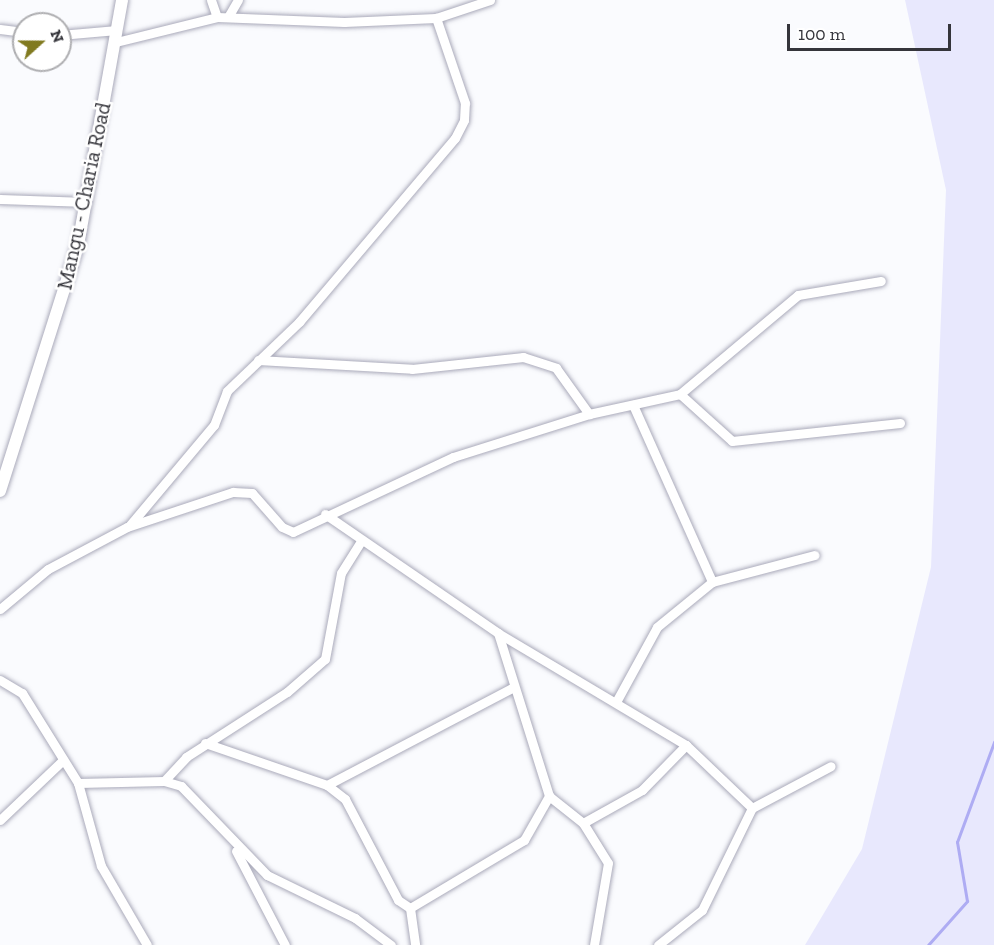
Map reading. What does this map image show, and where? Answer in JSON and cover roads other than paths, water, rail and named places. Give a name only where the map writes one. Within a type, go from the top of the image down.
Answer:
[{"type":"street","name":"Mangu - Charia Road","points":[[0,491],[71,271],[87,202],[122,0]]},
{"type":"street","points":[[212,0],[217,17]]},
{"type":"street","points":[[228,16],[238,0]]},
{"type":"street","points":[[72,35],[116,36],[228,16],[344,22],[436,18],[490,0]]},
{"type":"street","points":[[128,526],[214,424],[227,391],[299,322],[464,120],[465,103],[436,18]]},
{"type":"street","points":[[0,200],[87,202]]},
{"type":"street","points":[[0,609],[48,569],[128,526],[244,490],[262,501],[287,532],[453,457],[589,414],[680,394],[798,295],[881,281]]},
{"type":"street","points":[[258,360],[412,369],[523,357],[556,368],[589,414]]},
{"type":"street","points":[[680,394],[732,441],[900,423]]},
{"type":"street","points":[[633,405],[712,582]]},
{"type":"street","points":[[325,514],[361,541],[498,633],[686,745],[752,808]]},
{"type":"street","points":[[164,781],[205,743],[287,692],[325,659],[341,573],[361,541]]},
{"type":"street","points":[[616,702],[657,627],[712,582],[815,555]]},
{"type":"street","points":[[498,633],[549,796],[583,823],[608,863],[594,945]]},
{"type":"street","points":[[0,680],[22,693],[78,783],[101,866],[147,945]]},
{"type":"street","points":[[327,785],[514,687]]},
{"type":"street","points":[[205,743],[327,785],[345,799],[398,900],[410,908],[415,945]]},
{"type":"street","points":[[583,823],[642,790],[686,745]]},
{"type":"street","points":[[0,819],[63,760]]},
{"type":"street","points":[[658,945],[702,910],[752,808],[831,766]]},
{"type":"street","points":[[78,783],[164,781],[191,792],[233,846],[285,945]]},
{"type":"street","points":[[410,908],[524,840],[549,796]]},
{"type":"street","points":[[233,846],[267,875],[363,923],[391,945]]},
{"type":"waterway","points":[[928,945],[967,901],[957,842],[994,742]]}]
